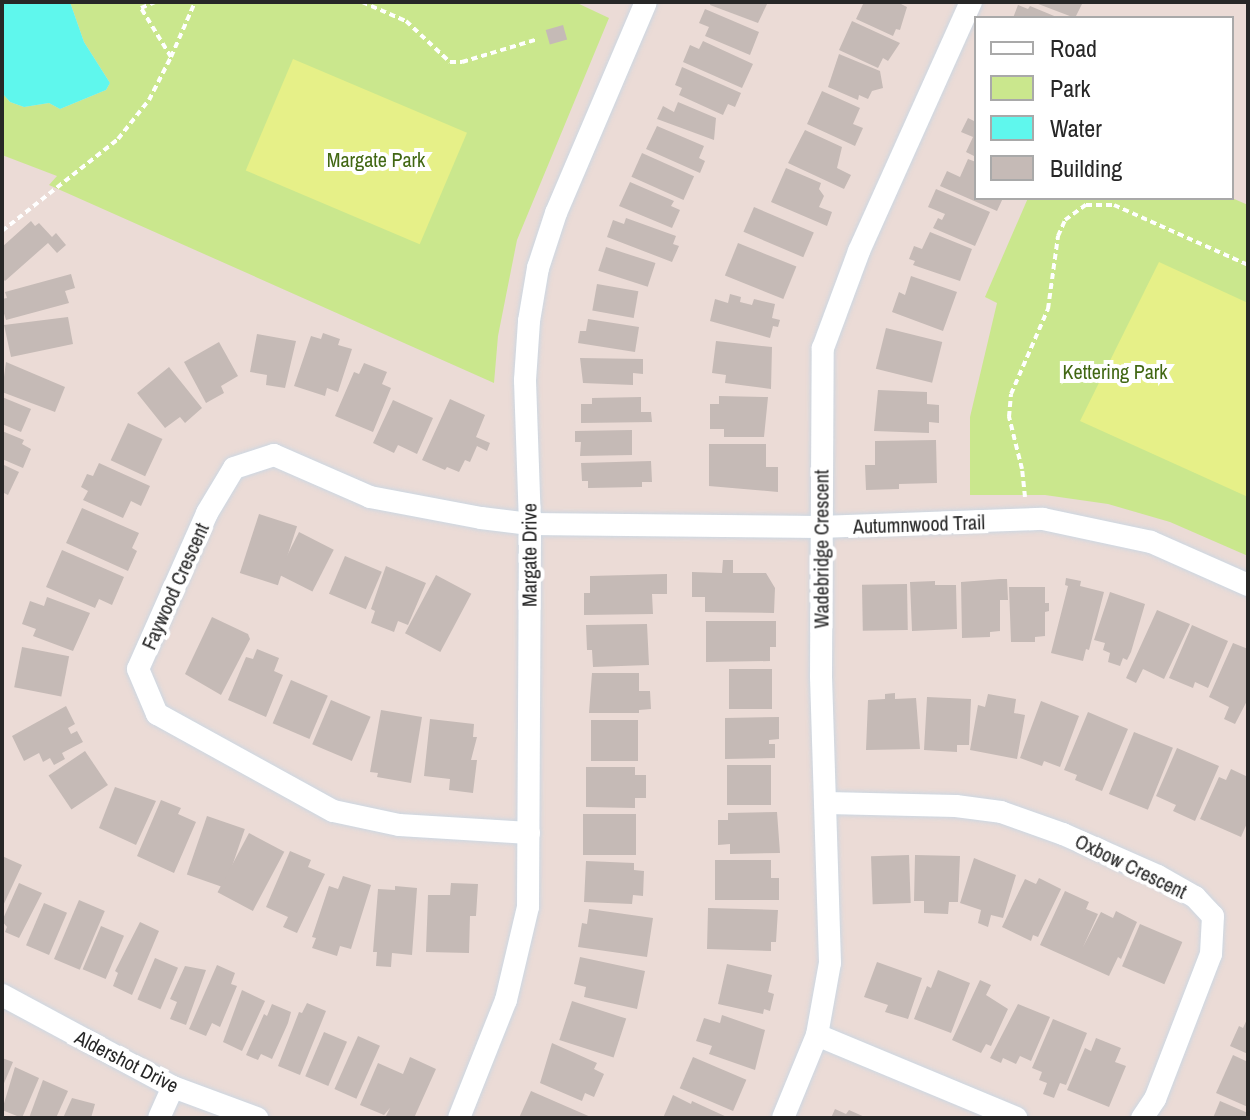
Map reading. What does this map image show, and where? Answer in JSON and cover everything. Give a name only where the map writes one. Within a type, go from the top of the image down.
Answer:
[{"type":"street","name":"Margate Drive","points":[[459,1118],[506,1000],[528,907],[530,524],[525,380],[529,321],[538,268],[556,213],[646,2]]},
{"type":"street","name":"Wadebridge Crescent","points":[[783,1118],[817,1035],[830,963],[821,677],[823,348],[859,251],[971,2]]},
{"type":"street","name":"Faywood Crescent","points":[[529,833],[399,825],[333,811],[157,714],[138,669],[207,513],[234,468],[274,455],[370,497],[530,524]]},
{"type":"street","name":"Autumnwood Trail","points":[[530,524],[820,527],[1043,519],[1151,542],[1248,585]]},
{"type":"street","name":"Oxbow Crescent","points":[[827,803],[956,806],[1001,812],[1063,834],[1158,876],[1195,897],[1213,916],[1211,954],[1155,1099],[1142,1118]]},
{"type":"street","name":"Aldershot Drive","points":[[2,995],[173,1087],[257,1118]]},
{"type":"street","points":[[817,1035],[1016,1118]]},
{"type":"street","points":[[159,1118],[173,1087]]},
{"type":"path","points":[[137,2],[171,57]]},
{"type":"path","points":[[141,8],[155,2]]},
{"type":"path","points":[[2,231],[118,139],[149,100],[195,2]]},
{"type":"path","points":[[362,2],[406,21],[450,62],[462,62],[538,39]]},
{"type":"path","points":[[1025,497],[1022,469],[1009,417],[1011,394],[1048,309],[1058,236],[1065,220],[1086,205],[1114,205],[1248,265]]},
{"type":"green space","name":"Margate Park","points":[[70,2],[575,2],[609,18],[517,240],[498,336],[494,383],[49,185],[57,176],[2,155],[2,93],[10,102],[24,107],[49,103],[60,109],[106,90],[110,83],[84,42]]},
{"type":"green space","points":[[293,59],[467,133],[420,244],[246,170]]},
{"type":"green space","name":"Kettering Park","points":[[1234,199],[1248,205],[1248,556],[1170,522],[1108,504],[1045,495],[970,495],[970,417],[997,303],[985,297],[1027,200]]},
{"type":"green space","points":[[1159,262],[1248,303],[1248,497],[1080,421]]},
{"type":"water","points":[[2,2],[70,2],[84,42],[110,83],[106,90],[60,109],[49,103],[24,107],[10,102],[2,93]]},
{"type":"building","points":[[711,2],[768,2],[758,23],[710,5]]},
{"type":"building","points":[[864,2],[897,2],[907,7],[900,30],[896,29],[893,36],[856,19]]},
{"type":"building","points":[[1033,2],[1083,2],[1076,16]]},
{"type":"building","points":[[1018,5],[1028,9],[1030,6],[1054,16],[1014,16]]},
{"type":"building","points":[[705,9],[759,32],[750,55],[705,36],[709,27],[699,23]]},
{"type":"building","points":[[852,21],[900,43],[888,61],[883,58],[878,68],[839,50]]},
{"type":"building","points":[[563,25],[567,39],[550,44],[546,30]]},
{"type":"building","points":[[703,41],[753,64],[742,88],[683,62],[690,45],[699,49]]},
{"type":"building","points":[[839,54],[880,71],[883,88],[872,91],[868,99],[859,95],[858,100],[828,87]]},
{"type":"building","points":[[682,67],[741,93],[735,107],[728,104],[723,115],[679,95],[682,88],[675,85]]},
{"type":"building","points":[[822,91],[860,108],[853,124],[863,128],[855,146],[807,124]]},
{"type":"building","points":[[678,102],[716,118],[714,140],[657,119],[663,106],[674,112]]},
{"type":"building","points":[[968,118],[974,121],[974,156],[966,152],[973,137],[961,132]]},
{"type":"building","points":[[657,126],[704,146],[699,158],[705,161],[700,173],[646,149]]},
{"type":"building","points":[[805,130],[842,147],[837,168],[851,175],[844,189],[788,163]]},
{"type":"building","points":[[642,153],[694,176],[683,200],[631,177]]},
{"type":"building","points":[[968,159],[974,161],[974,200],[1002,200],[997,211],[940,186],[947,171],[960,177]]},
{"type":"building","points":[[786,168],[821,183],[819,189],[824,196],[819,207],[832,212],[827,226],[771,202]]},
{"type":"building","points":[[630,182],[674,201],[671,206],[680,210],[672,228],[619,206]]},
{"type":"building","points":[[936,189],[990,212],[975,246],[933,228],[938,218],[942,220],[945,214],[928,207]]},
{"type":"building","points":[[754,207],[814,232],[803,257],[743,232]]},
{"type":"building","points":[[626,218],[676,236],[673,244],[679,246],[672,262],[607,237],[613,220],[624,224]]},
{"type":"building","points":[[31,221],[35,226],[39,223],[52,237],[56,233],[66,245],[57,253],[48,243],[5,281],[2,278],[2,247]]},
{"type":"building","points":[[930,232],[972,249],[960,281],[913,265],[915,261],[909,259],[914,246],[922,249]]},
{"type":"building","points":[[738,243],[796,267],[783,299],[725,275]]},
{"type":"building","points":[[606,247],[655,263],[648,287],[598,271]]},
{"type":"building","points":[[71,274],[75,288],[65,291],[69,303],[6,320],[2,307],[2,299],[7,298],[5,292]]},
{"type":"building","points":[[911,276],[957,292],[943,331],[892,312],[899,292],[905,295]]},
{"type":"building","points":[[597,284],[638,291],[634,318],[592,311]]},
{"type":"building","points":[[730,294],[741,297],[740,302],[752,305],[754,299],[775,304],[772,318],[780,320],[778,327],[773,326],[770,338],[710,321],[715,299],[728,303]]},
{"type":"building","points":[[68,317],[73,344],[11,357],[4,325]]},
{"type":"building","points":[[588,319],[639,327],[635,352],[578,343],[580,331],[586,331]]},
{"type":"building","points":[[886,328],[942,342],[932,383],[876,369]]},
{"type":"building","points":[[323,333],[340,339],[338,345],[352,349],[338,392],[327,388],[325,396],[294,386],[311,336],[321,339]]},
{"type":"building","points":[[257,334],[296,341],[285,388],[266,385],[267,375],[250,372]]},
{"type":"building","points":[[716,341],[772,347],[771,389],[725,383],[726,375],[712,373]]},
{"type":"building","points":[[219,342],[238,376],[221,386],[224,393],[206,403],[184,362]]},
{"type":"building","points":[[580,358],[643,359],[643,374],[633,373],[633,385],[583,383]]},
{"type":"building","points":[[6,362],[65,387],[55,412],[2,392]]},
{"type":"building","points":[[364,363],[387,372],[382,384],[391,388],[373,432],[335,416],[354,372],[359,374]]},
{"type":"building","points":[[169,367],[202,408],[185,423],[180,417],[165,428],[137,393]]},
{"type":"building","points":[[878,390],[927,392],[927,404],[939,405],[939,423],[929,422],[929,433],[874,431]]},
{"type":"building","points":[[719,396],[768,397],[764,437],[724,437],[724,429],[710,429],[710,404],[719,404]]},
{"type":"building","points":[[2,397],[31,409],[21,432],[2,424]]},
{"type":"building","points":[[641,397],[641,412],[651,412],[652,422],[581,423],[581,404],[592,404],[592,398]]},
{"type":"building","points":[[450,399],[485,415],[476,437],[490,443],[487,451],[477,446],[470,462],[465,460],[459,472],[447,467],[445,470],[422,460]]},
{"type":"building","points":[[393,400],[433,418],[417,454],[398,445],[394,453],[373,443]]},
{"type":"building","points":[[128,423],[162,439],[145,476],[111,460]]},
{"type":"building","points":[[632,430],[632,455],[580,456],[581,442],[575,442],[575,431]]},
{"type":"building","points":[[2,431],[24,440],[22,444],[31,449],[23,468],[2,459]]},
{"type":"building","points":[[936,440],[937,483],[899,484],[899,489],[866,490],[865,465],[875,465],[875,441]]},
{"type":"building","points":[[709,444],[766,444],[766,467],[778,467],[778,492],[709,486]]},
{"type":"building","points":[[651,461],[652,482],[642,482],[642,487],[588,488],[588,481],[582,481],[581,463]]},
{"type":"building","points":[[99,463],[150,486],[141,506],[131,501],[123,518],[83,500],[88,491],[81,487],[87,474],[93,476]]},
{"type":"building","points":[[2,464],[19,472],[8,495],[2,492]]},
{"type":"building","points":[[82,508],[139,533],[132,548],[137,551],[128,571],[66,543]]},
{"type":"building","points":[[259,514],[297,526],[278,585],[240,573]]},
{"type":"building","points":[[299,532],[334,550],[312,592],[278,574]]},
{"type":"building","points":[[62,550],[124,577],[112,605],[99,599],[95,608],[46,587]]},
{"type":"building","points":[[345,556],[382,572],[366,609],[329,594]]},
{"type":"building","points":[[723,560],[733,560],[733,573],[766,573],[775,588],[774,613],[705,612],[705,597],[692,597],[692,572],[722,573]]},
{"type":"building","points":[[386,566],[426,583],[408,625],[398,621],[394,632],[371,623],[375,611],[371,609]]},
{"type":"building","points":[[667,574],[667,594],[652,594],[653,614],[584,615],[584,593],[590,593],[590,576]]},
{"type":"building","points":[[436,575],[471,594],[440,652],[405,633]]},
{"type":"building","points":[[1066,578],[1081,581],[1080,586],[1104,592],[1089,650],[1086,649],[1083,661],[1051,653],[1068,586],[1065,585]]},
{"type":"building","points":[[1007,579],[1008,600],[1000,600],[1000,631],[990,632],[990,637],[962,638],[961,582]]},
{"type":"building","points":[[935,581],[935,585],[956,585],[957,629],[912,631],[910,582]]},
{"type":"building","points":[[907,584],[908,630],[863,631],[862,585]]},
{"type":"building","points":[[1009,587],[1045,587],[1045,603],[1049,603],[1049,611],[1045,612],[1045,636],[1035,637],[1035,642],[1011,642]]},
{"type":"building","points":[[1110,592],[1145,604],[1131,652],[1127,660],[1123,658],[1120,666],[1108,662],[1110,653],[1103,650],[1105,643],[1094,640]]},
{"type":"building","points":[[47,597],[90,613],[73,651],[33,636],[36,629],[22,624],[30,601],[44,606]]},
{"type":"building","points":[[1157,610],[1190,624],[1164,679],[1143,669],[1136,683],[1126,678]]},
{"type":"building","points":[[212,617],[248,634],[250,639],[221,695],[185,674]]},
{"type":"building","points":[[706,621],[776,621],[776,647],[770,647],[770,661],[706,662]]},
{"type":"building","points":[[647,624],[649,665],[593,667],[592,650],[587,650],[586,625]]},
{"type":"building","points":[[1192,625],[1228,641],[1208,688],[1195,682],[1193,688],[1169,678]]},
{"type":"building","points":[[1233,643],[1248,649],[1248,699],[1235,724],[1224,719],[1229,707],[1209,697]]},
{"type":"building","points":[[22,647],[69,656],[61,696],[14,687]]},
{"type":"building","points":[[257,649],[279,658],[274,671],[283,675],[266,717],[228,700],[246,657],[253,659]]},
{"type":"building","points":[[729,669],[772,669],[772,709],[729,709]]},
{"type":"building","points":[[592,673],[639,673],[639,691],[650,691],[651,709],[639,710],[639,713],[589,713]]},
{"type":"building","points":[[291,680],[328,696],[309,739],[273,723]]},
{"type":"building","points":[[895,693],[895,699],[916,698],[920,749],[866,750],[868,700],[885,699],[885,694]]},
{"type":"building","points":[[988,694],[1016,699],[1014,713],[1025,715],[1017,759],[970,750],[978,705],[985,707]]},
{"type":"building","points":[[927,697],[971,699],[969,745],[957,745],[957,752],[924,750]]},
{"type":"building","points":[[331,700],[371,717],[352,761],[312,744]]},
{"type":"building","points":[[1041,701],[1079,716],[1060,767],[1044,761],[1042,766],[1020,758]]},
{"type":"building","points":[[66,706],[75,724],[68,728],[71,734],[77,731],[83,742],[62,753],[65,759],[54,765],[50,758],[43,762],[39,753],[24,761],[12,736]]},
{"type":"building","points":[[381,710],[422,717],[411,783],[377,777],[378,773],[370,772]]},
{"type":"building","points":[[1088,712],[1128,729],[1102,791],[1075,780],[1077,775],[1064,770]]},
{"type":"building","points":[[779,717],[779,739],[769,740],[769,744],[775,744],[775,758],[725,759],[725,718]]},
{"type":"building","points":[[430,719],[474,724],[473,737],[477,737],[471,760],[477,760],[473,793],[449,790],[450,779],[424,776]]},
{"type":"building","points":[[591,720],[638,720],[638,761],[591,761]]},
{"type":"building","points":[[1134,732],[1173,748],[1148,810],[1109,794]]},
{"type":"building","points":[[1177,748],[1219,766],[1195,821],[1173,811],[1176,805],[1156,796]]},
{"type":"building","points":[[85,751],[108,785],[71,810],[49,776]]},
{"type":"building","points":[[727,765],[771,765],[771,805],[727,805]]},
{"type":"building","points":[[586,767],[635,767],[635,775],[646,775],[646,798],[635,798],[635,808],[586,807]]},
{"type":"building","points":[[1231,769],[1248,777],[1248,821],[1241,837],[1200,819],[1219,777],[1226,780]]},
{"type":"building","points":[[115,787],[156,801],[136,845],[99,828]]},
{"type":"building","points":[[161,800],[181,808],[178,814],[196,822],[174,873],[137,856]]},
{"type":"building","points":[[777,812],[780,853],[730,854],[730,844],[718,845],[718,820],[728,820],[728,813]]},
{"type":"building","points":[[583,814],[636,814],[636,855],[583,855]]},
{"type":"building","points":[[207,816],[245,829],[225,888],[187,875]]},
{"type":"building","points":[[249,833],[284,852],[253,911],[218,892]]},
{"type":"building","points":[[290,851],[311,860],[308,867],[325,874],[297,933],[283,927],[288,917],[266,907]]},
{"type":"building","points":[[909,855],[911,903],[873,904],[871,856]]},
{"type":"building","points":[[915,855],[960,856],[958,902],[949,902],[948,914],[924,913],[924,901],[914,901]]},
{"type":"building","points":[[2,856],[22,865],[2,908]]},
{"type":"building","points":[[974,858],[1016,875],[1003,918],[991,915],[988,927],[978,923],[981,910],[960,903]]},
{"type":"building","points":[[715,860],[771,860],[771,878],[779,878],[779,900],[715,900]]},
{"type":"building","points":[[586,861],[634,863],[634,870],[644,871],[643,896],[633,895],[632,904],[584,902]]},
{"type":"building","points":[[343,876],[371,885],[351,949],[340,946],[337,956],[312,948],[316,938],[312,937],[329,886],[338,889]]},
{"type":"building","points":[[1039,878],[1061,889],[1038,937],[1033,935],[1031,941],[1002,927],[1025,879],[1036,884]]},
{"type":"building","points":[[19,883],[42,893],[19,938],[5,932],[7,927],[2,921]]},
{"type":"building","points":[[451,883],[478,884],[476,916],[470,916],[469,953],[426,952],[428,895],[450,895]]},
{"type":"building","points":[[395,886],[417,888],[412,955],[392,953],[391,967],[376,966],[377,952],[373,952],[378,889],[395,890]]},
{"type":"building","points":[[1065,891],[1089,902],[1086,909],[1098,914],[1083,947],[1101,912],[1113,918],[1116,911],[1137,922],[1121,959],[1118,957],[1109,976],[1040,945]]},
{"type":"building","points":[[79,900],[105,911],[80,970],[54,959]]},
{"type":"building","points":[[44,903],[67,913],[49,955],[26,945]]},
{"type":"building","points":[[708,908],[778,910],[776,942],[771,942],[771,951],[707,949]]},
{"type":"building","points":[[589,909],[653,918],[647,957],[578,947],[582,923],[587,924]]},
{"type":"building","points":[[140,922],[159,931],[132,995],[113,986],[118,973],[115,971]]},
{"type":"building","points":[[1140,924],[1182,942],[1164,984],[1122,966]]},
{"type":"building","points":[[101,926],[124,936],[106,979],[83,969]]},
{"type":"building","points":[[580,957],[645,971],[637,1009],[584,997],[586,987],[574,984]]},
{"type":"building","points":[[155,958],[178,968],[160,1009],[137,999]]},
{"type":"building","points":[[877,962],[922,978],[908,1019],[885,1012],[888,1005],[864,997]]},
{"type":"building","points":[[727,964],[772,975],[768,992],[774,994],[770,1011],[764,1009],[763,1014],[718,1004]]},
{"type":"building","points":[[217,965],[235,973],[231,984],[237,986],[220,1027],[212,1023],[206,1036],[189,1029]]},
{"type":"building","points":[[185,966],[206,970],[186,1025],[170,1019],[177,1002],[170,999]]},
{"type":"building","points":[[938,970],[970,983],[951,1033],[914,1019],[927,986],[931,988]]},
{"type":"building","points":[[980,980],[991,985],[986,995],[1008,1009],[991,1046],[986,1044],[981,1053],[952,1040]]},
{"type":"building","points":[[242,990],[265,1001],[242,1051],[223,1042]]},
{"type":"building","points":[[572,1001],[626,1019],[614,1058],[559,1040]]},
{"type":"building","points":[[307,1003],[326,1011],[300,1075],[278,1066],[299,1012],[302,1013]]},
{"type":"building","points":[[272,1004],[291,1012],[272,1059],[261,1054],[258,1060],[246,1055],[264,1014],[267,1016]]},
{"type":"building","points":[[1018,1004],[1050,1017],[1031,1061],[1020,1056],[1016,1064],[1003,1058],[1001,1063],[990,1058]]},
{"type":"building","points":[[722,1015],[765,1030],[755,1070],[709,1054],[712,1046],[696,1041],[704,1018],[720,1023]]},
{"type":"building","points":[[1248,1017],[1248,1054],[1230,1046],[1239,1026],[1243,1028]]},
{"type":"building","points":[[1053,1019],[1087,1033],[1066,1085],[1060,1083],[1054,1098],[1043,1094],[1047,1083],[1039,1080],[1042,1072],[1032,1068]]},
{"type":"building","points":[[324,1032],[347,1042],[328,1086],[305,1076]]},
{"type":"building","points":[[358,1036],[380,1046],[356,1099],[334,1089]]},
{"type":"building","points":[[1096,1038],[1121,1048],[1115,1062],[1126,1066],[1109,1107],[1067,1090],[1085,1048],[1091,1051]]},
{"type":"building","points":[[552,1043],[597,1063],[594,1069],[604,1074],[594,1097],[585,1093],[582,1101],[540,1083]]},
{"type":"building","points":[[1233,1055],[1248,1062],[1248,1107],[1216,1093]]},
{"type":"building","points":[[410,1057],[436,1069],[414,1118],[389,1118],[386,1116],[390,1108],[384,1115],[360,1105],[378,1063],[403,1074]]},
{"type":"building","points":[[693,1057],[746,1080],[733,1111],[680,1088]]},
{"type":"building","points":[[2,1058],[13,1062],[2,1088]]},
{"type":"building","points":[[15,1067],[39,1078],[22,1118],[2,1110]]},
{"type":"building","points":[[43,1080],[68,1091],[56,1118],[29,1118]]},
{"type":"building","points":[[531,1091],[593,1118],[519,1118]]},
{"type":"building","points":[[673,1095],[691,1104],[692,1101],[729,1118],[663,1118]]},
{"type":"building","points":[[72,1098],[95,1104],[91,1118],[63,1118]]},
{"type":"building","points":[[1220,1101],[1248,1113],[1248,1118],[1213,1118]]},
{"type":"building","points":[[835,1109],[846,1114],[849,1110],[867,1118],[831,1118]]}]
